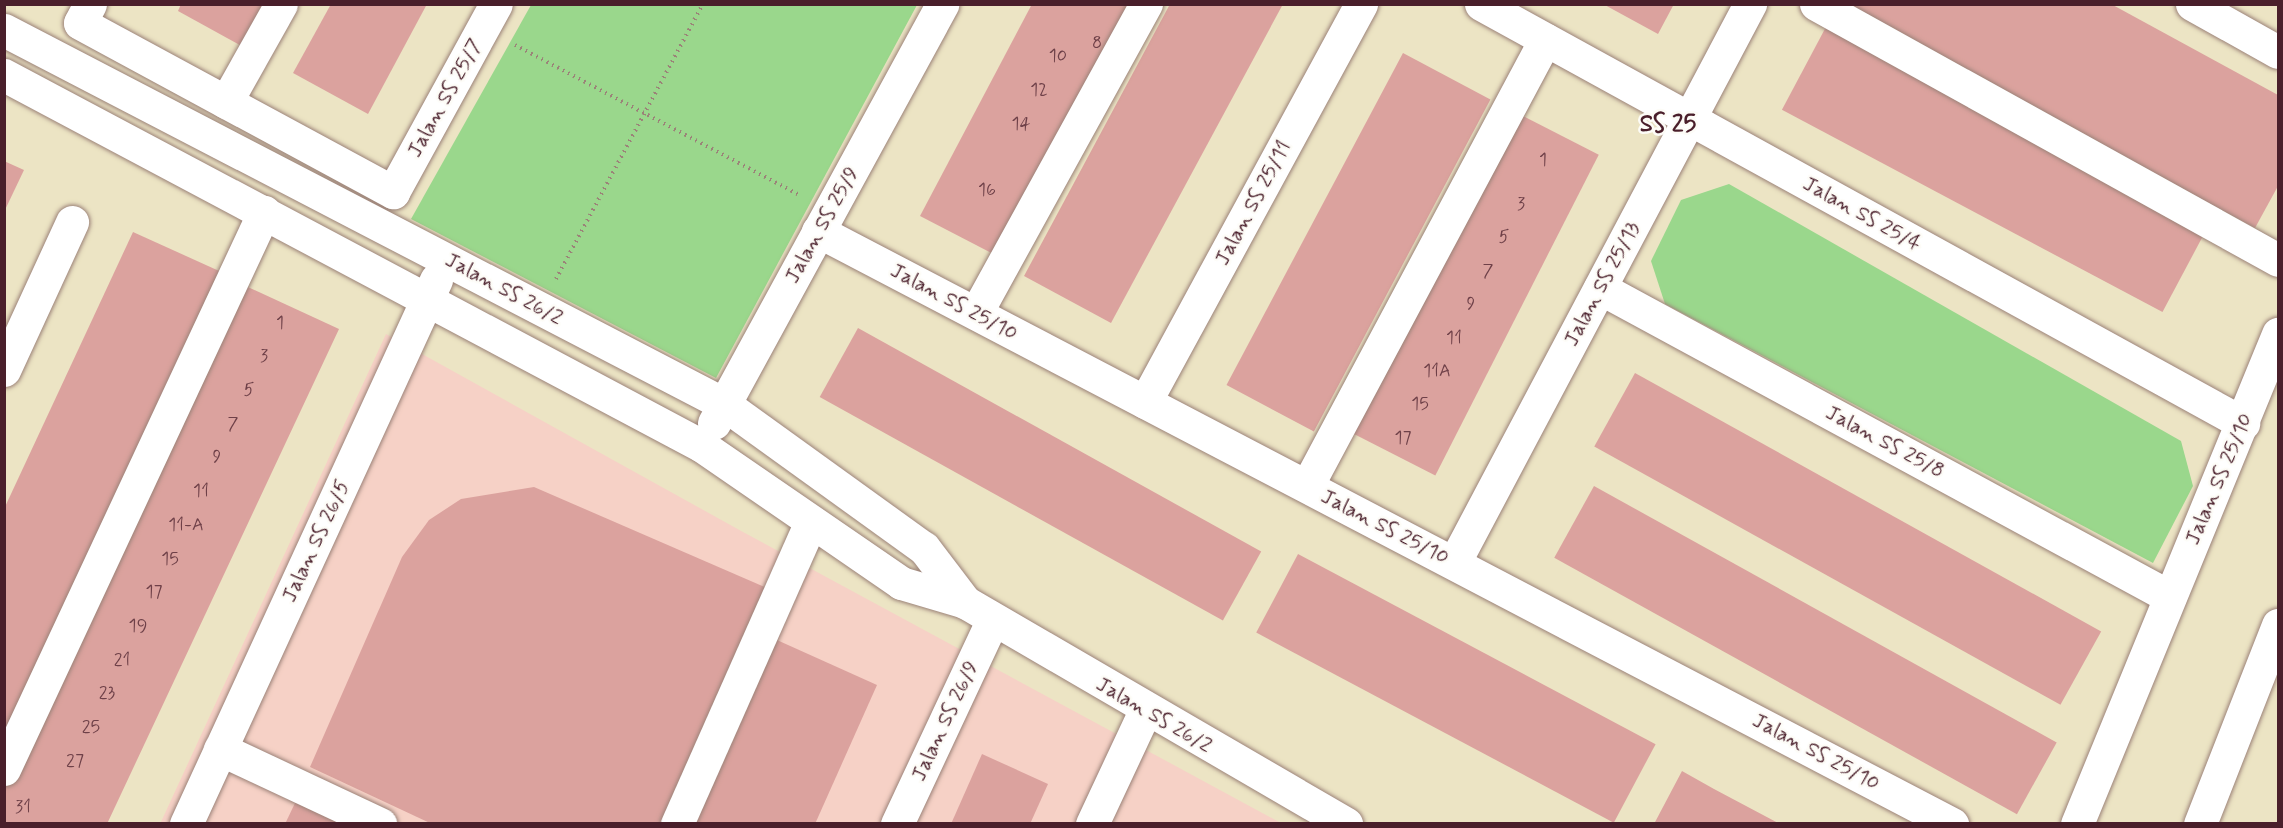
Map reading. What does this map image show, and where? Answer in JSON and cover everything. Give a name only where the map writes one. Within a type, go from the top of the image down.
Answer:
[{"type":"street","points":[[85,14],[226,102],[281,4]]},
{"type":"street","name":"Jalan SS 25/9","points":[[702,446],[942,4]]},
{"type":"street","points":[[976,313],[1146,4]]},
{"type":"street","name":"Jalan SS 25/11","points":[[1145,402],[1361,4]]},
{"type":"street","name":"Jalan SS 25/4","points":[[1481,4],[2243,423]]},
{"type":"street","name":"Jalan SS 25/13","points":[[1454,563],[1750,4]]},
{"type":"street","points":[[1816,4],[2278,260]]},
{"type":"street","points":[[2192,4],[2278,52]]},
{"type":"street","name":"Jalan SS 25/7","points":[[226,102],[393,192],[490,16]]},
{"type":"street","name":"Jalan SS 26/2","points":[[4,30],[724,404],[924,548],[965,602]]},
{"type":"street","points":[[1307,486],[1545,40]]},
{"type":"street","name":"Jalan SS 26/2","points":[[4,75],[702,446],[810,524],[901,583],[965,602],[1144,711],[1342,822]]},
{"type":"street","points":[[4,769],[264,213]]},
{"type":"street","name":"Jalan SS 25/10","points":[[824,221],[976,313],[1952,824]]},
{"type":"street","points":[[4,370],[72,222]]},
{"type":"street","name":"Jalan SS 26/5","points":[[186,824],[445,259]]},
{"type":"street","name":"Jalan SS 25/8","points":[[1600,288],[2170,597]]},
{"type":"street","name":"Jalan SS 25/10","points":[[2077,824],[2278,334]]},
{"type":"street","points":[[677,824],[810,524]]},
{"type":"street","name":"Jalan SS 26/9","points":[[897,824],[993,619]]},
{"type":"street","points":[[2200,824],[2278,625]]},
{"type":"street","points":[[1092,824],[1144,711]]},
{"type":"street","points":[[220,749],[380,824]]},
{"type":"path","points":[[541,308],[703,4]]},
{"type":"path","points":[[490,16],[824,221]]},
{"type":"shaded area","points":[[386,334],[743,532],[1281,823],[160,824]]},
{"type":"green space","points":[[531,5],[917,5],[716,378],[411,219]]},
{"type":"green space","points":[[1729,184],[2181,441],[2193,486],[2153,563],[1665,304],[1651,261],[1681,200]]},
{"type":"building","points":[[181,4],[272,4],[247,49],[178,11]]},
{"type":"building","points":[[331,4],[427,4],[368,114],[293,73]]},
{"type":"building","points":[[1032,4],[1138,4],[1003,259],[920,216]]},
{"type":"building","points":[[1170,4],[1283,4],[1111,323],[1024,276]]},
{"type":"building","points":[[1603,4],[1674,4],[1658,34]]},
{"type":"building","points":[[1840,4],[2111,4],[2278,95],[2278,186],[2255,228]]},
{"type":"building","points":[[1827,25],[2208,227],[2162,312],[1782,110]]},
{"type":"building","points":[[1403,53],[1490,99],[1314,431],[1226,385]]},
{"type":"building","points":[[1515,112],[1599,155],[1435,475],[1352,433]]},
{"type":"building","points":[[4,161],[24,170],[4,212]]},
{"type":"building","points":[[133,232],[228,275],[4,759],[4,509]]},
{"type":"building","points":[[237,282],[339,329],[107,824],[4,824],[4,779]]},
{"type":"building","points":[[858,328],[1261,551],[1223,621],[820,397]]},
{"type":"building","points":[[1635,373],[2101,631],[2060,705],[1594,446]]},
{"type":"building","points":[[1594,486],[2057,742],[2017,814],[1554,558]]},
{"type":"building","points":[[534,487],[767,588],[660,824],[432,824],[310,767],[402,557],[429,520],[461,499]]},
{"type":"building","points":[[1298,554],[1656,744],[1614,823],[1256,633]]},
{"type":"building","points":[[768,636],[877,685],[815,824],[683,824]]},
{"type":"building","points":[[982,754],[1048,784],[1030,824],[951,824]]},
{"type":"building","points":[[1682,771],[1714,789],[1780,824],[1654,824]]},
{"type":"building","points":[[296,801],[345,824],[285,824]]},
{"type":"district","name":"SS 25","points":[[1668,125]]}]
